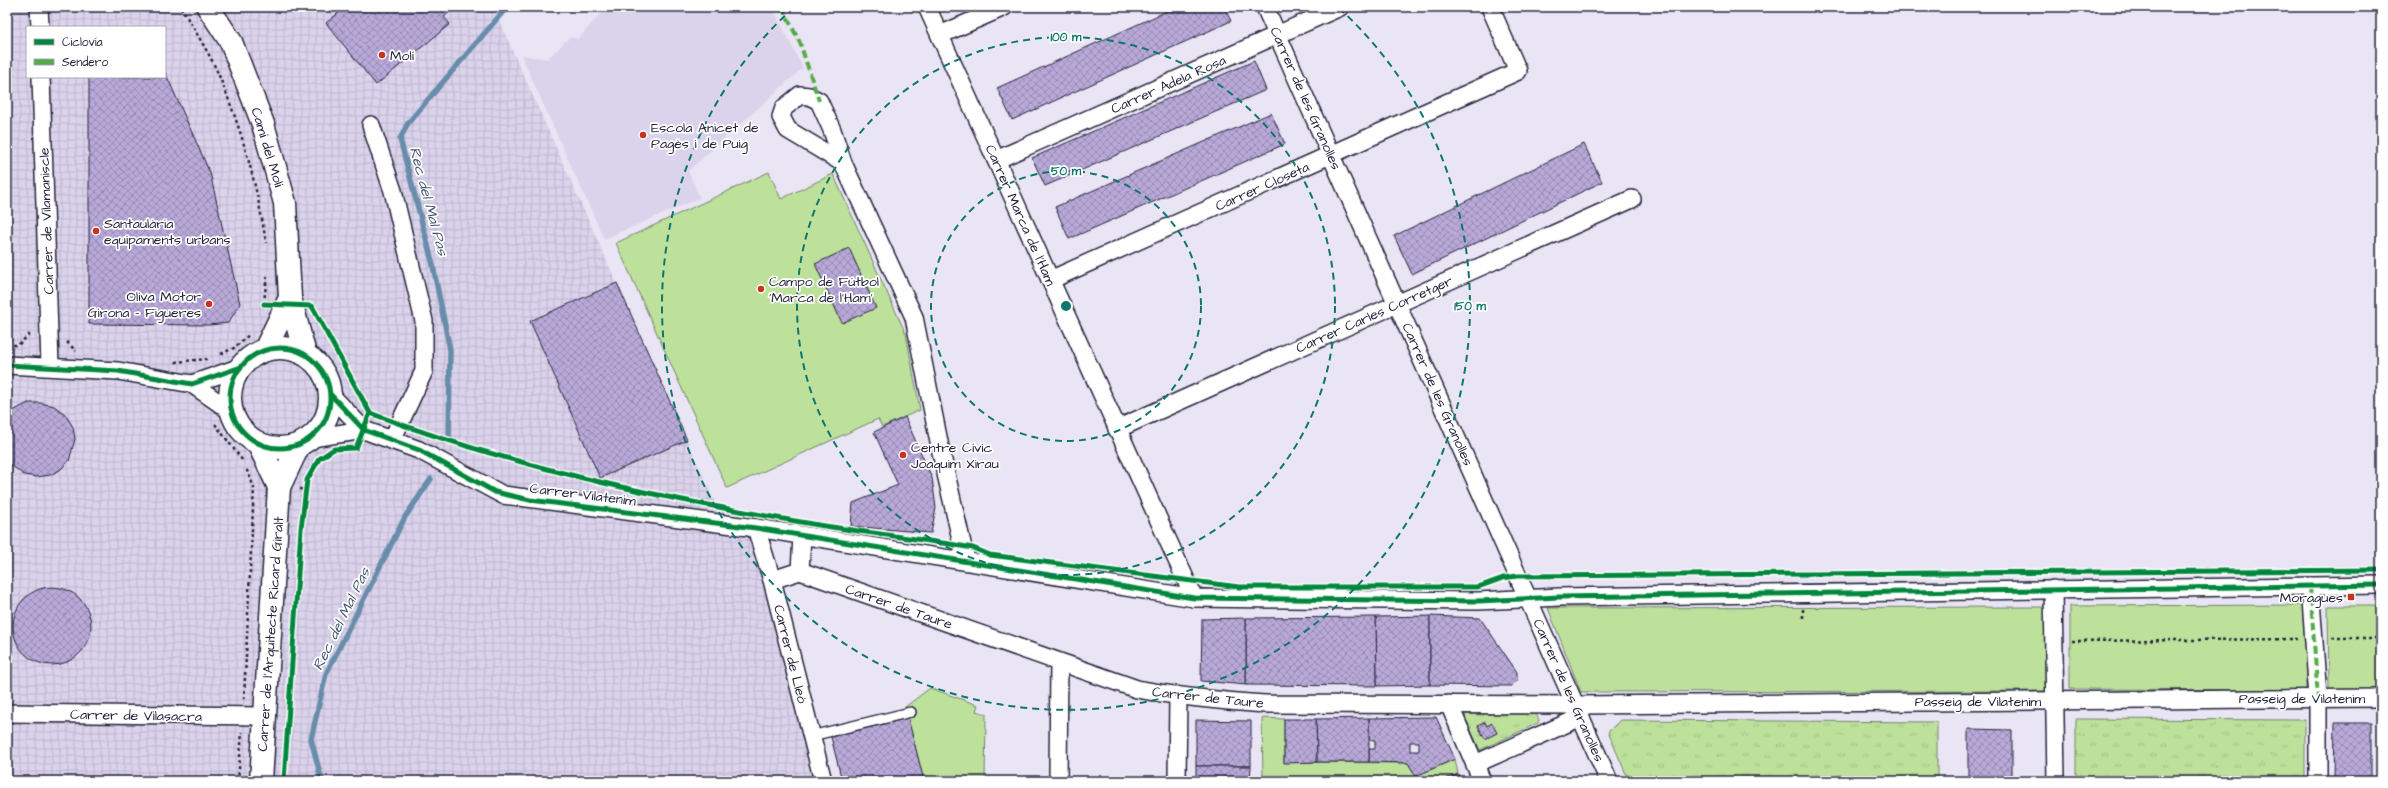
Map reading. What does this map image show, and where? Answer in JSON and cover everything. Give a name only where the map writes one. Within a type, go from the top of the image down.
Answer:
[{"type":"main road","name":"Camí del Molí","points":[[208,7],[231,42],[262,124],[285,203],[288,302],[304,354]]},
{"type":"main road","name":"Camí del Molí","points":[[265,350],[288,302]]},
{"type":"main road","points":[[285,348],[304,354],[316,363],[325,374],[331,395],[328,414],[318,431],[305,441],[283,448],[258,443],[242,430],[232,412],[230,402],[232,384],[241,367],[249,359],[265,350],[285,348]]},
{"type":"main road","name":"Carrer de l'Arquitecte Ricard Giralt","points":[[261,781],[279,487],[305,441]]},
{"type":"main road","name":"Carrer de l'Arquitecte Ricard Giralt","points":[[258,443],[279,487]]},
{"type":"street","points":[[39,7],[40,26]]},
{"type":"street","name":"Carrer Marca de l'Ham","points":[[927,7],[1194,598]]},
{"type":"street","points":[[940,35],[1004,7]]},
{"type":"street","name":"Carrer de les Granolles","points":[[1265,7],[1609,781]]},
{"type":"street","name":"Carrer Adela Rosa","points":[[996,160],[1340,7]]},
{"type":"street","name":"Carrer Closeta","points":[[1050,280],[1518,71],[1490,7]]},
{"type":"street","name":"Carrer de Vilamaniscle","points":[[41,78],[50,366]]},
{"type":"street","points":[[371,125],[393,191],[424,321],[424,371],[392,440]]},
{"type":"street","points":[[843,163],[914,317],[941,452],[966,561]]},
{"type":"street","name":"Carrer Carles Corretger","points":[[1117,429],[1632,199]]},
{"type":"street","points":[[7,365],[50,366],[118,371],[192,384],[232,412]]},
{"type":"street","points":[[192,384],[241,367]]},
{"type":"street","name":"Carrer Vilatenim","points":[[331,395],[364,430],[444,462],[484,486],[503,495],[756,528],[1194,598],[1478,601],[1527,598]]},
{"type":"street","name":"Carrer Vilatenim","points":[[305,441],[364,430]]},
{"type":"street","name":"Carrer de Lleó","points":[[756,528],[772,580],[823,781]]},
{"type":"street","points":[[772,580],[800,571],[802,536]]},
{"type":"street","name":"Carrer de Taure","points":[[800,571],[1137,689],[1178,697],[1265,704],[1449,704],[1578,711]]},
{"type":"street","points":[[1527,598],[2053,588],[2381,585]]},
{"type":"street","points":[[2310,586],[2318,698],[2318,781]]},
{"type":"street","points":[[2053,588],[2056,701],[2056,781]]},
{"type":"street","points":[[1058,781],[1059,662]]},
{"type":"street","points":[[1177,781],[1178,697]]},
{"type":"street","name":"Passeig de Vilatenim","points":[[1578,711],[1762,702],[2381,698]]},
{"type":"street","points":[[1449,704],[1482,781]]},
{"type":"street","points":[[1475,764],[1578,711]]},
{"type":"street","name":"Carrer de Vilasacra","points":[[7,714],[264,716]]},
{"type":"lane","points":[[811,736],[911,712]]},
{"type":"path","points":[[181,7],[216,70],[240,129],[260,200],[266,250]]},
{"type":"path","points":[[262,310],[268,271]]},
{"type":"path","points":[[264,304],[288,302]]},
{"type":"path","points":[[7,345],[18,345],[30,336],[32,319],[49,320]]},
{"type":"path","points":[[215,356],[234,348],[256,328]]},
{"type":"path","points":[[65,339],[75,351],[82,352]]},
{"type":"path","points":[[168,361],[209,359]]},
{"type":"path","points":[[210,419],[222,429],[243,462],[254,487],[243,716],[238,781]]},
{"type":"path","points":[[305,498],[306,485]]},
{"type":"path","points":[[2054,641],[2381,638]]},
{"type":"shaded area","points":[[7,7],[493,7],[718,509],[756,528],[823,781],[7,781]]},
{"type":"shaded area","name":"Escola Anicet de Pagès i de Puig","points":[[604,7],[772,7],[803,68],[688,171],[700,198],[604,239],[521,55],[547,59],[570,37],[578,39],[604,10]]},
{"type":"green space","name":"Campo de Fútbol 'Marca de l'Ham'","points":[[769,172],[781,199],[833,174],[906,334],[920,410],[882,427],[878,419],[727,488],[616,243]]},
{"type":"green space","points":[[2306,605],[2307,690],[2070,689],[2070,606]]},
{"type":"green space","points":[[2328,606],[2381,606],[2381,694],[2329,693]]},
{"type":"green space","points":[[2046,607],[2048,691],[1581,692],[1548,608]]},
{"type":"green space","points":[[930,688],[978,705],[976,711],[986,714],[985,781],[924,781],[905,707]]},
{"type":"green space","points":[[1466,714],[1536,714],[1539,720],[1538,723],[1480,750],[1465,717]]},
{"type":"green space","points":[[1262,718],[1284,719],[1284,762],[1408,763],[1416,776],[1455,759],[1458,774],[1441,781],[1263,781]]},
{"type":"green space","points":[[2076,719],[2305,720],[2305,781],[2076,781]]},
{"type":"green space","points":[[1620,720],[1937,722],[1937,781],[1629,781],[1608,732]]},
{"type":"building","name":"Molí","points":[[346,7],[455,7],[444,17],[450,24],[376,85],[326,23]]},
{"type":"building","points":[[1176,7],[1224,7],[1231,21],[1012,120],[997,88]]},
{"type":"building","points":[[1254,61],[1266,90],[1045,186],[1032,158]]},
{"type":"building","points":[[166,74],[210,173],[240,304],[228,323],[209,325],[89,324],[89,78],[166,78]]},
{"type":"building","points":[[1271,113],[1285,144],[1069,239],[1055,207]]},
{"type":"building","points":[[1584,144],[1602,182],[1412,274],[1394,236]]},
{"type":"building","points":[[849,248],[876,308],[842,323],[815,264]]},
{"type":"building","points":[[7,277],[8,333],[7,333]]},
{"type":"building","points":[[617,283],[687,440],[600,478],[530,321]]},
{"type":"building","points":[[28,403],[41,403],[54,406],[65,414],[73,427],[75,439],[69,461],[60,470],[50,475],[37,477],[24,475],[7,462],[7,418],[13,411]]},
{"type":"building","name":"Centre Cívic Joaquim Xirau","points":[[905,417],[932,478],[936,508],[931,533],[851,526],[853,503],[898,485],[874,432]]},
{"type":"building","points":[[52,587],[67,590],[79,599],[88,611],[91,626],[88,641],[79,653],[67,662],[52,665],[37,662],[25,653],[16,641],[13,626],[16,611],[25,599],[37,590]]},
{"type":"building","points":[[1430,616],[1430,685],[1377,686],[1376,617]]},
{"type":"building","points":[[1430,616],[1480,618],[1517,672],[1517,681],[1512,686],[1430,685]]},
{"type":"building","points":[[1376,617],[1377,686],[1246,685],[1246,618]]},
{"type":"building","points":[[1246,618],[1246,685],[1201,681],[1202,619]]},
{"type":"building","points":[[1436,717],[1455,759],[1416,776],[1408,763],[1369,762],[1369,749],[1375,749],[1375,740],[1369,740],[1369,718]],"holes":[[[1410,742],[1419,742],[1419,751],[1410,751]]]},
{"type":"building","points":[[908,718],[924,781],[842,781],[831,737]]},
{"type":"building","points":[[1369,718],[1369,762],[1317,762],[1316,719]]},
{"type":"building","points":[[1284,719],[1316,719],[1317,762],[1284,763]]},
{"type":"building","points":[[1196,720],[1251,721],[1251,766],[1196,766]]},
{"type":"building","points":[[1485,722],[1487,726],[1492,723],[1497,733],[1485,739],[1478,726]]},
{"type":"building","points":[[2335,723],[2371,723],[2371,781],[2334,781]]},
{"type":"building","points":[[1968,729],[2012,730],[2012,781],[1968,781]]},
{"type":"building","points":[[1196,766],[1251,766],[1250,781],[1196,781]]},
{"type":"building","points":[[1458,774],[1462,781],[1441,781]]},
{"type":"waterway","name":"Rec del Mal Pas","points":[[449,438],[450,350],[432,261],[400,139],[408,123],[507,7]]},
{"type":"waterway","name":"Rec del Mal Pas","points":[[322,781],[311,739],[326,674],[405,517],[431,479]]},
{"type":"marked path","points":[[782,7],[800,43],[819,101]]},
{"type":"marked path","points":[[2310,586],[2318,698]]},
{"type":"cycle path","points":[[264,304],[312,306],[370,413]]},
{"type":"cycle path","points":[[280,348],[290,349],[308,356],[322,370],[329,388],[330,398],[329,408],[322,426],[308,440],[290,447],[280,448],[270,447],[252,440],[238,426],[231,408],[230,398],[231,388],[238,370],[252,356],[270,349],[280,348]]},
{"type":"cycle path","points":[[7,365],[118,371],[192,384],[241,367]]},
{"type":"cycle path","points":[[331,395],[364,430],[419,450],[495,492],[530,500],[756,528],[1194,598],[1478,601],[1559,597],[2381,585]]},
{"type":"cycle path","points":[[284,781],[301,529],[307,480],[319,459],[334,449],[356,448],[370,413],[422,432],[529,464],[583,478],[692,502],[822,526],[973,548],[990,555],[1239,587],[1478,587],[1503,578],[1517,576],[2381,570]]},
{"type":"place","name":"Molí","points":[[382,55]]},
{"type":"place","name":"Escola Anicet de Pagès i de Puig","points":[[643,135]]},
{"type":"place","name":"Santaulària equipaments urbans","points":[[96,231]]},
{"type":"place","name":"Campo de Fútbol 'Marca de l'Ham'","points":[[761,289]]},
{"type":"place","name":"Oliva Motor Girona - Figueres","points":[[209,304]]},
{"type":"place","name":"Centre Cívic Joaquim Xirau","points":[[903,455]]},
{"type":"place","name":"Moragues","points":[[2351,597]]}]
